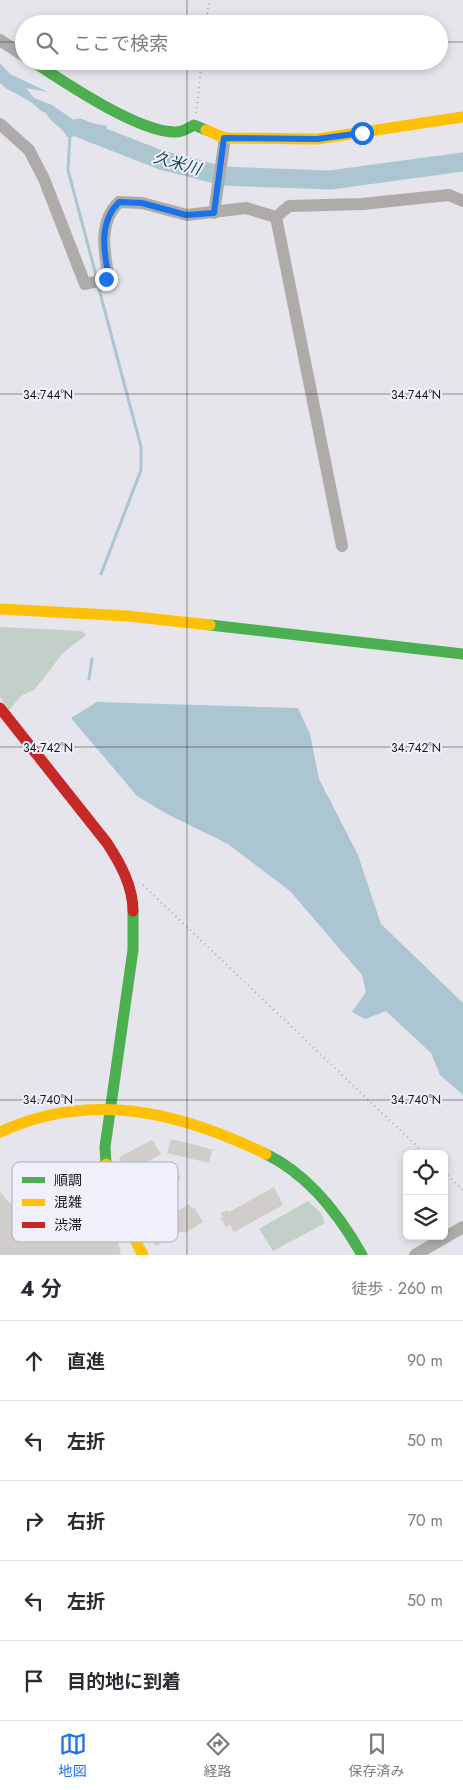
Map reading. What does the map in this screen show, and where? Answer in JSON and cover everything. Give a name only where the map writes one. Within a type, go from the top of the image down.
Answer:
[{"type":"street","points":[[0,40],[15,50]]},
{"type":"street","points":[[46,70],[75,88],[148,125],[177,132],[194,125],[224,138],[317,139],[463,117]]},
{"type":"street","points":[[0,124],[29,150],[44,179],[85,284],[109,279],[105,256],[105,223],[111,210],[119,202],[142,203],[186,215],[214,209],[246,208],[276,217]]},
{"type":"street","points":[[214,209],[224,138]]},
{"type":"street","points":[[276,217],[289,206],[362,204],[449,195],[463,201]]},
{"type":"street","points":[[276,217],[342,546]]},
{"type":"street","points":[[0,609],[128,616],[463,654]]},
{"type":"street","points":[[0,708],[107,843],[120,863],[130,888],[133,907],[133,950],[109,1109],[106,1162]]},
{"type":"street","points":[[0,1132],[27,1119],[57,1112],[78,1109],[109,1109],[153,1115],[226,1136],[262,1152],[290,1168],[315,1190],[334,1212],[362,1255]]},
{"type":"street","points":[[415,1255],[463,1227]]},
{"type":"street","points":[[136,1242],[143,1255]]},
{"type":"path","points":[[207,15],[209,0]]},
{"type":"path","points":[[194,125],[201,70]]},
{"type":"path","points":[[141,883],[421,1150]]},
{"type":"path","points":[[448,1176],[463,1190]]},
{"type":"shaded area","points":[[0,627],[81,631],[86,635],[63,653],[35,689],[21,696],[9,710],[0,697]]},
{"type":"shaded area","points":[[308,1201],[321,1213],[325,1223],[273,1251],[259,1229]]},
{"type":"water","points":[[0,63],[10,74],[48,92],[26,88],[34,98],[52,105],[74,120],[107,126],[101,141],[76,130],[73,137],[67,137],[46,113],[0,83]]},
{"type":"water","points":[[97,702],[298,708],[310,734],[319,779],[358,855],[381,924],[463,1003],[463,1095],[440,1075],[431,1053],[386,1011],[365,1019],[352,1012],[366,992],[362,975],[290,891],[228,844],[167,814],[137,796],[71,718]]},
{"type":"building","points":[[171,1139],[215,1150],[212,1151],[209,1163],[167,1153]]},
{"type":"building","points":[[152,1140],[161,1154],[147,1162],[121,1162],[119,1159],[121,1156]]},
{"type":"building","points":[[274,1187],[283,1205],[234,1232],[230,1225],[226,1227],[220,1218],[223,1217],[221,1213],[227,1210],[229,1212]]},
{"type":"building","points":[[0,1192],[12,1206],[12,1242],[118,1242],[121,1255],[0,1255]]},
{"type":"building","points":[[189,1204],[192,1209],[194,1207],[203,1222],[185,1233],[182,1231],[178,1233],[178,1211]]},
{"type":"building","points":[[154,1242],[163,1242],[156,1246]]},
{"type":"waterway","name":"久米川","points":[[79,128],[161,160],[223,176],[330,180],[463,162]]},
{"type":"waterway","points":[[70,134],[68,170],[97,279]]},
{"type":"waterway","points":[[98,285],[141,447],[141,470],[101,574]]},
{"type":"waterway","points":[[89,679],[92,659]]},
{"type":"traffic: fast","points":[[46,70],[102,105],[142,124],[176,132],[183,131],[194,125],[206,130]]},
{"type":"traffic: fast","points":[[210,625],[463,654]]},
{"type":"traffic: fast","points":[[106,1162],[105,1147],[133,950],[133,911]]},
{"type":"traffic: fast","points":[[266,1154],[296,1173],[322,1197],[362,1255]]},
{"type":"traffic: slow","points":[[206,130],[225,138],[317,139],[463,117]]},
{"type":"traffic: slow","points":[[0,609],[128,616],[210,625]]},
{"type":"traffic: slow","points":[[0,1132],[34,1119],[68,1112],[102,1109],[135,1112],[201,1127],[266,1154]]},
{"type":"traffic: slow","points":[[136,1242],[143,1255]]},
{"type":"traffic: jam","points":[[0,708],[107,843],[121,867],[128,884],[133,911]]},
{"type":"route","points":[[106,279],[109,279],[105,256],[105,223],[111,210],[119,202],[142,203],[186,215],[214,213],[224,138],[317,139],[362,133]]}]
